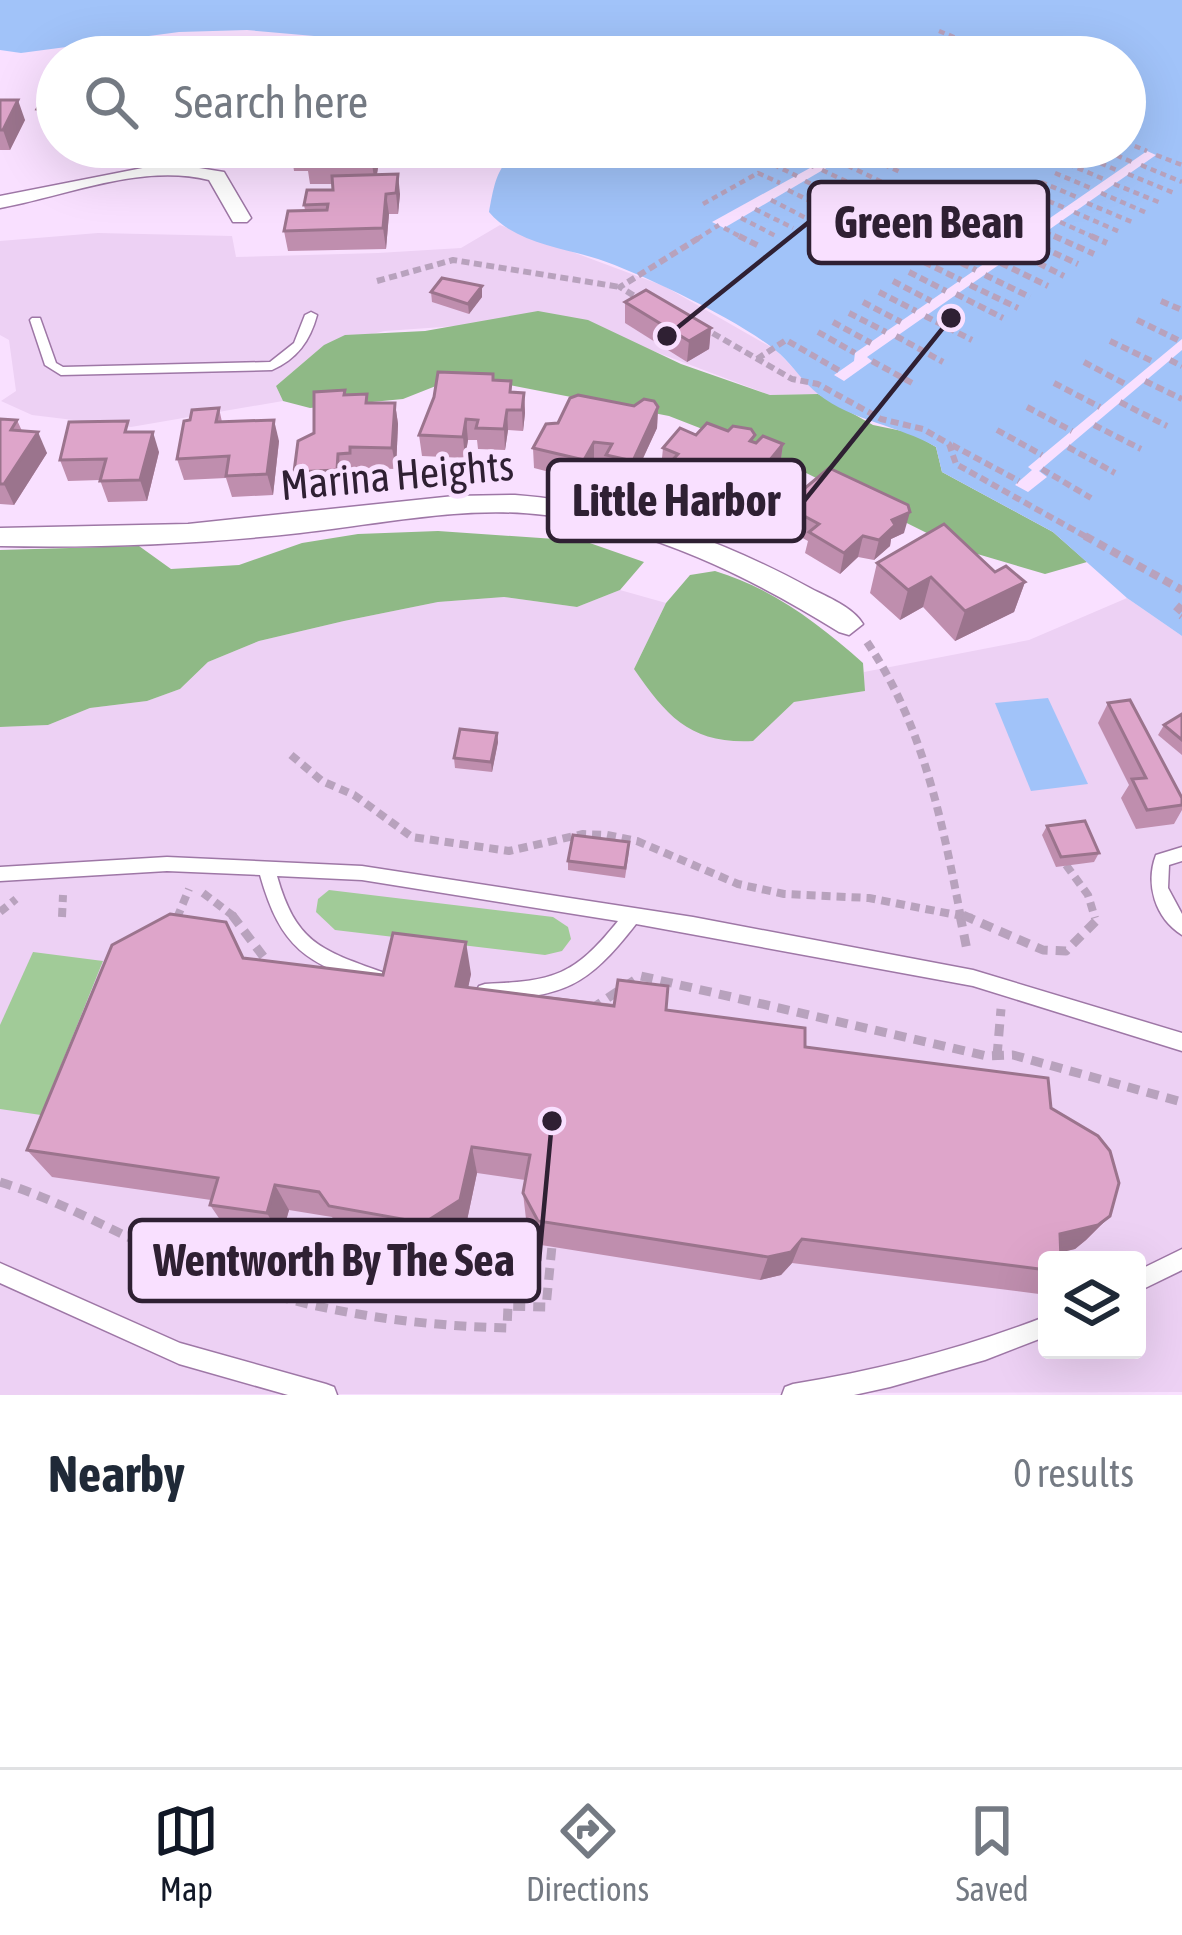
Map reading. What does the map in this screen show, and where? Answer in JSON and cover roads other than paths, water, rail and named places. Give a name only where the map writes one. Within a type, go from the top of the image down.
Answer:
[{"type":"street","points":[[0,202],[122,176],[201,172],[217,176],[240,218]]},
{"type":"street","name":"Marina Heights","points":[[0,537],[206,532],[432,508],[542,506],[598,515],[695,546],[774,581],[849,624]]},
{"type":"lane","points":[[36,320],[51,365],[61,370],[272,366],[293,354],[306,338],[310,315]]},
{"type":"lane","points":[[1182,854],[1162,860],[1155,880],[1182,927]]},
{"type":"lane","points":[[0,874],[166,864],[362,873],[632,916],[973,979],[1182,1042]]},
{"type":"lane","points":[[266,867],[278,914],[308,950],[334,965],[397,984]]},
{"type":"lane","points":[[467,992],[539,990],[572,979],[595,965],[632,916]]},
{"type":"lane","points":[[1146,1277],[1182,1258]]},
{"type":"lane","points":[[0,1274],[178,1353],[326,1395]]},
{"type":"lane","points":[[793,1395],[858,1385],[996,1347],[1038,1330]]},
{"type":"water","points":[[0,0],[1182,0],[1182,636],[1127,598],[1053,532],[942,472],[936,447],[832,403],[780,354],[743,328],[617,266],[525,237],[489,212],[502,168],[1146,168],[1146,36],[314,36],[247,30],[36,36],[36,51],[0,50]]},
{"type":"water","points":[[1048,698],[1088,784],[1031,791],[995,703]]},
{"type":"place","name":"Little Harbor","points":[[951,318]]},
{"type":"place","name":"Green Bean","points":[[667,336]]},
{"type":"place","name":"Wentworth By The Sea","points":[[552,1121]]}]
